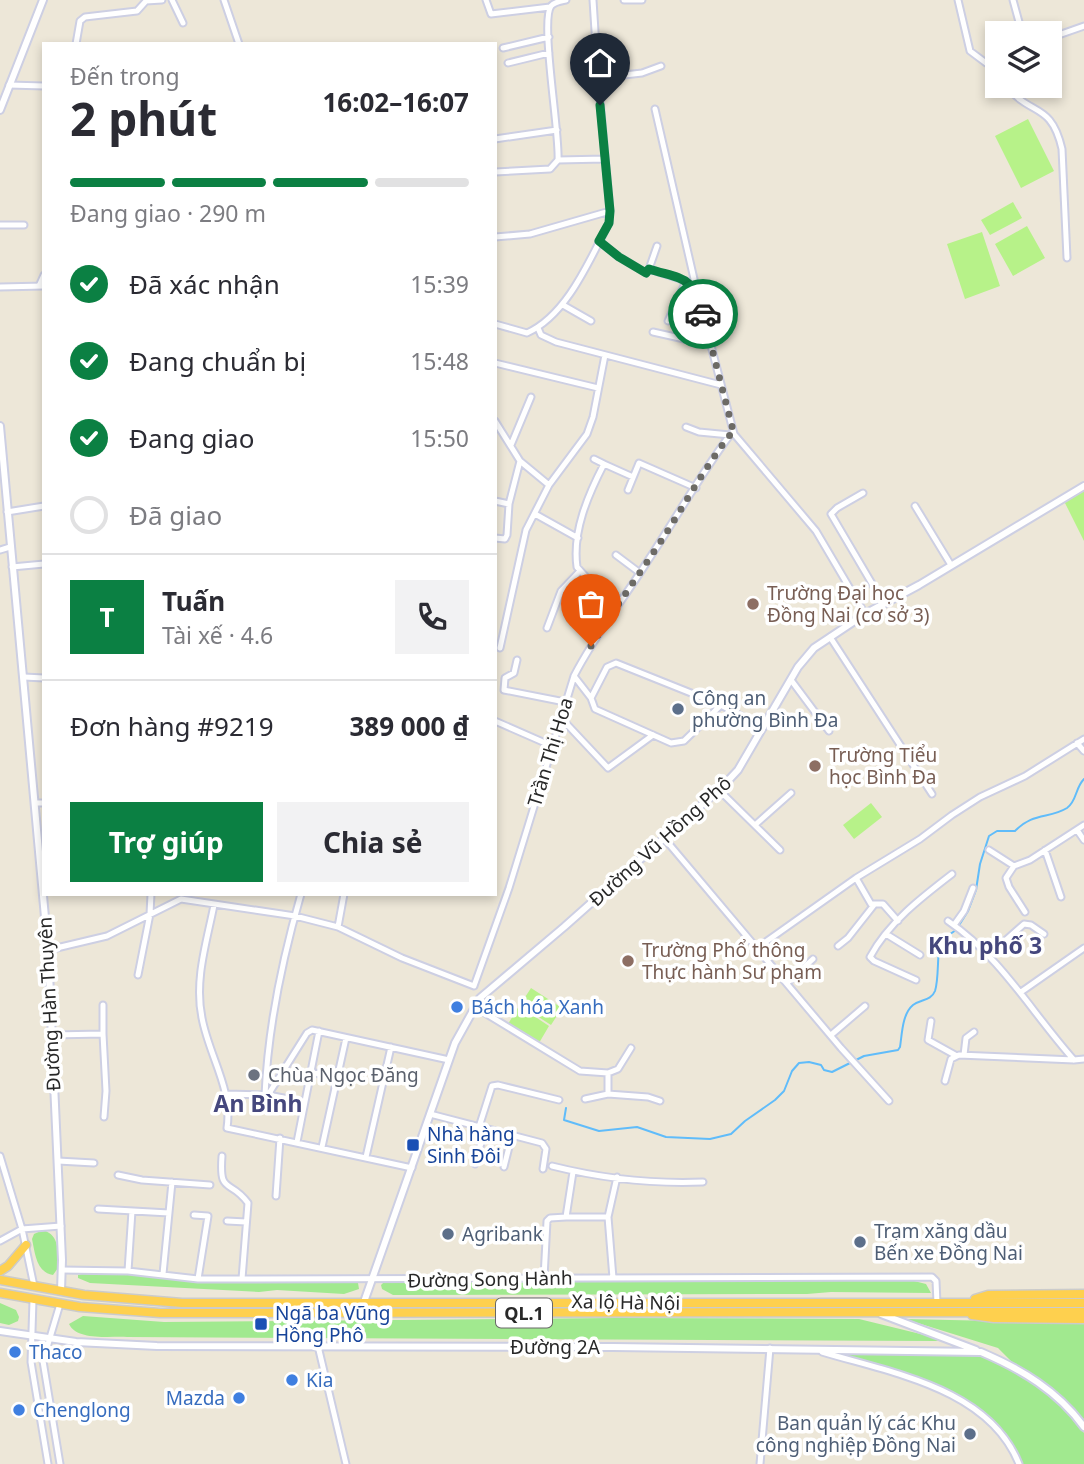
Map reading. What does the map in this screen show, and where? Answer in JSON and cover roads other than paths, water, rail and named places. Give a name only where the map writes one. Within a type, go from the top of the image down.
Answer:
[{"type":"highway","points":[[0,1271],[8,1266],[26,1245]]},
{"type":"highway","name":"Xa lộ Hà Nội","points":[[0,1280],[61,1291],[182,1303],[937,1303],[969,1302],[988,1295],[1084,1294]]},
{"type":"highway","points":[[33,1300],[34,1286]]},
{"type":"highway","points":[[60,1304],[61,1291]]},
{"type":"highway","name":"Xa lộ Hà Nội","points":[[0,1293],[60,1304],[160,1313],[966,1312],[976,1317],[1084,1319]]},
{"type":"highway","name":"QL.1","points":[[969,1302],[1084,1303]]},
{"type":"highway","name":"QL.1","points":[[966,1312],[1084,1312]]},
{"type":"street","points":[[0,110],[43,0]]},
{"type":"street","points":[[76,42],[80,21],[85,17],[137,11],[146,1],[162,0]]},
{"type":"street","points":[[172,0],[183,23]]},
{"type":"street","points":[[224,0],[238,42]]},
{"type":"street","points":[[486,0],[491,14],[550,8],[566,0]]},
{"type":"street","points":[[497,325],[527,333],[538,328],[563,305],[609,223],[593,0]]},
{"type":"street","points":[[624,0],[642,0]]},
{"type":"street","points":[[958,0],[970,51],[985,62]]},
{"type":"street","points":[[1013,0],[1019,21]]},
{"type":"street","points":[[497,172],[550,169],[558,160],[549,53],[550,8]]},
{"type":"street","points":[[1062,34],[1084,26]]},
{"type":"street","points":[[503,48],[549,37]]},
{"type":"street","points":[[595,39],[612,41]]},
{"type":"street","points":[[508,63],[549,53]]},
{"type":"street","points":[[598,78],[642,73],[662,66]]},
{"type":"street","points":[[9,85],[42,86]]},
{"type":"street","points":[[1020,98],[1046,115],[1059,133],[1067,258]]},
{"type":"street","points":[[655,109],[732,434],[816,531],[865,614]]},
{"type":"street","points":[[497,139],[557,131]]},
{"type":"street","points":[[558,160],[605,159]]},
{"type":"street","points":[[497,237],[530,234],[610,211]]},
{"type":"street","points":[[0,225],[24,225]]},
{"type":"street","points":[[599,241],[646,273],[657,246]]},
{"type":"street","points":[[649,269],[686,281],[697,292]]},
{"type":"street","points":[[668,321],[686,281]]},
{"type":"street","points":[[0,287],[41,286]]},
{"type":"street","points":[[563,305],[591,321]]},
{"type":"street","points":[[684,315],[706,322]]},
{"type":"street","points":[[538,328],[541,335],[556,342],[721,385]]},
{"type":"street","points":[[653,332],[711,345]]},
{"type":"street","points":[[500,648],[526,530],[549,485],[587,434],[605,355]]},
{"type":"street","points":[[497,363],[598,388]]},
{"type":"street","points":[[511,445],[531,397]]},
{"type":"street","points":[[497,424],[520,461],[549,485]]},
{"type":"street","name":"Đường Hàn Thuyên","points":[[0,426],[42,882]]},
{"type":"street","points":[[686,427],[699,432],[732,434]]},
{"type":"street","name":"Trần Thị Hoa","points":[[474,986],[509,888],[574,676],[620,600],[696,488],[715,454],[732,434]]},
{"type":"street","points":[[594,459],[633,477]]},
{"type":"street","points":[[497,538],[507,537],[509,503],[520,461]]},
{"type":"street","points":[[628,490],[639,463],[696,488]]},
{"type":"street","points":[[604,464],[589,494],[578,538],[576,562],[579,572],[620,600]]},
{"type":"street","name":"Đường Vũ Hồng Phô","points":[[364,1303],[459,1033],[480,998],[564,927],[738,770],[806,656],[865,614],[1084,486]]},
{"type":"street","points":[[863,493],[831,514],[884,604]]},
{"type":"street","points":[[497,501],[509,503]]},
{"type":"street","points":[[7,512],[42,506]]},
{"type":"street","points":[[915,506],[951,565]]},
{"type":"street","points":[[535,514],[578,538]]},
{"type":"street","points":[[0,550],[10,547]]},
{"type":"street","points":[[616,555],[640,573]]},
{"type":"street","points":[[12,567],[42,564]]},
{"type":"street","points":[[547,628],[561,591],[579,572]]},
{"type":"street","points":[[830,637],[932,794]]},
{"type":"street","points":[[517,660],[514,673],[505,677],[504,690],[565,702]]},
{"type":"street","points":[[591,698],[607,667],[616,663],[721,705],[763,728]]},
{"type":"street","points":[[574,676],[591,698],[595,709],[670,743],[684,741],[721,705]]},
{"type":"street","points":[[24,677],[42,678]]},
{"type":"street","points":[[791,680],[829,731]]},
{"type":"street","points":[[562,719],[608,768],[653,735]]},
{"type":"street","points":[[497,722],[552,746]]},
{"type":"street","points":[[757,948],[856,878],[920,839],[980,797],[1025,776],[1084,739]]},
{"type":"street","points":[[1077,743],[1084,751]]},
{"type":"street","points":[[719,789],[780,850]]},
{"type":"street","points":[[755,825],[791,793]]},
{"type":"street","points":[[35,803],[42,803]]},
{"type":"street","points":[[1025,912],[1006,878],[1014,866],[1084,825]]},
{"type":"street","points":[[1077,830],[1084,840]]},
{"type":"street","points":[[664,838],[888,1101]]},
{"type":"street","points":[[989,850],[1014,866]]},
{"type":"street","points":[[1045,850],[1061,897]]},
{"type":"street","points":[[916,979],[870,959],[875,947],[898,920],[952,874]]},
{"type":"street","points":[[856,878],[869,902],[874,905],[883,904],[898,920]]},
{"type":"street","points":[[954,925],[964,911],[973,888]]},
{"type":"street","name":"Đường Hàn Thuyên","points":[[43,896],[61,1226],[61,1291]]},
{"type":"street","points":[[138,975],[151,896]]},
{"type":"street","points":[[48,950],[107,936],[189,896]]},
{"type":"street","points":[[267,1095],[271,1027],[300,896]]},
{"type":"street","points":[[338,927],[344,896]]},
{"type":"street","points":[[181,899],[295,916],[338,927],[402,958],[474,986],[480,998]]},
{"type":"street","points":[[214,905],[200,991],[205,1031],[226,1094],[229,1113],[227,1128],[412,1168]]},
{"type":"street","points":[[838,946],[848,938],[874,905]]},
{"type":"street","points":[[948,921],[989,955],[1080,1058]]},
{"type":"street","points":[[989,955],[1024,923],[1044,934]]},
{"type":"street","points":[[886,934],[920,955]]},
{"type":"street","points":[[1021,992],[1084,948]]},
{"type":"street","points":[[787,983],[813,959]]},
{"type":"street","points":[[103,1005],[106,1091],[104,1117]]},
{"type":"street","points":[[475,1006],[580,1071],[608,1073],[618,1069],[632,1048]]},
{"type":"street","points":[[831,1035],[865,1006]]},
{"type":"street","points":[[931,1021],[928,1040],[955,1055],[1080,1058]]},
{"type":"street","points":[[267,1095],[307,1033],[319,1031],[449,1060]]},
{"type":"street","points":[[297,1142],[319,1031]]},
{"type":"street","points":[[964,1055],[966,1038],[974,1032]]},
{"type":"street","points":[[52,1035],[103,1034]]},
{"type":"street","points":[[322,1147],[346,1038]]},
{"type":"street","points":[[366,1157],[391,1047]]},
{"type":"street","points":[[945,1081],[955,1055]]},
{"type":"street","points":[[311,1072],[337,1078]]},
{"type":"street","points":[[608,1073],[608,1094]]},
{"type":"street","points":[[475,1164],[492,1086],[498,1085],[559,1100]]},
{"type":"street","points":[[226,1094],[267,1095],[304,1102]]},
{"type":"street","points":[[585,1099],[608,1094],[648,1097],[660,1101]]},
{"type":"street","points":[[430,1114],[545,1145],[547,1149],[543,1169]]},
{"type":"street","points":[[505,1167],[512,1135]]},
{"type":"street","points":[[276,1196],[280,1138]]},
{"type":"street","points":[[0,1156],[22,1229],[34,1286]]},
{"type":"street","points":[[222,1156],[222,1182],[246,1200],[242,1279]]},
{"type":"street","points":[[58,1161],[94,1163]]},
{"type":"street","points":[[552,1167],[659,1182],[703,1182]]},
{"type":"street","points":[[566,1217],[573,1172]]},
{"type":"street","points":[[118,1175],[210,1185]]},
{"type":"street","points":[[613,1278],[608,1217],[617,1177]]},
{"type":"street","points":[[163,1274],[172,1182]]},
{"type":"street","points":[[98,1209],[169,1213]]},
{"type":"street","points":[[128,1271],[132,1212]]},
{"type":"street","points":[[194,1215],[208,1216],[198,1279]]},
{"type":"street","points":[[544,1278],[547,1221],[550,1218],[608,1217]]},
{"type":"street","points":[[227,1221],[246,1222]]},
{"type":"street","points":[[0,1241],[22,1229],[61,1226]]},
{"type":"street","name":"Đường Song Hành","points":[[62,1270],[128,1271],[198,1279],[932,1277],[936,1281],[937,1303]]},
{"type":"street","points":[[33,1300],[31,1362],[48,1464]]},
{"type":"street","points":[[60,1304],[43,1362],[60,1464]]},
{"type":"street","points":[[880,1313],[981,1352]]},
{"type":"street","name":"Đường 2A","points":[[0,1331],[49,1340],[157,1346],[770,1348],[981,1352],[1015,1367],[1048,1389],[1084,1427]]},
{"type":"street","points":[[318,1346],[346,1464]]},
{"type":"street","points":[[760,1464],[770,1348]]},
{"type":"street","points":[[817,1350],[924,1383],[959,1399],[999,1431],[1019,1464]]},
{"type":"waterway","points":[[566,1108],[564,1120],[599,1131],[637,1127],[666,1137],[710,1139],[731,1134],[775,1100],[784,1091],[792,1071],[799,1063],[821,1065],[824,1070],[832,1072],[864,1056],[898,1050],[909,1009],[931,997],[935,991],[940,941],[956,930],[968,911],[989,836],[997,831],[1015,831],[1028,821],[1067,808],[1073,802],[1084,779]]},
{"type":"place","name":"Trường Đại học Đồng Nai (cơ sở 3)","points":[[753,604]]},
{"type":"place","name":"Công an phường Bình Đa","points":[[678,709]]},
{"type":"place","name":"Trường Tiểu học Bình Đa","points":[[815,766]]},
{"type":"place","name":"Trường Phổ thông Thực hành Sư phạm","points":[[628,961]]},
{"type":"place","name":"Bách hóa Xanh","points":[[457,1007]]},
{"type":"place","name":"Chùa Ngọc Đăng","points":[[254,1075]]},
{"type":"place","name":"Nhà hàng Sinh Đôi","points":[[413,1145]]},
{"type":"place","name":"Agribank","points":[[448,1234]]},
{"type":"place","name":"Trạm xăng dầu Bến xe Đồng Nai","points":[[860,1242]]},
{"type":"place","name":"Ngã ba Vũng Hồng Phô","points":[[261,1324]]},
{"type":"place","name":"Thaco","points":[[15,1352]]},
{"type":"place","name":"Kia","points":[[292,1380]]},
{"type":"place","name":"Mazda","points":[[239,1398]]},
{"type":"place","name":"Chenglong","points":[[19,1410]]},
{"type":"place","name":"Ban quản lý các Khu công nghiệp Đồng Nai","points":[[970,1434]]},
{"type":"district","name":"Khu phố 3","points":[[985,945]]},
{"type":"district","name":"An Bình","points":[[258,1103]]}]
